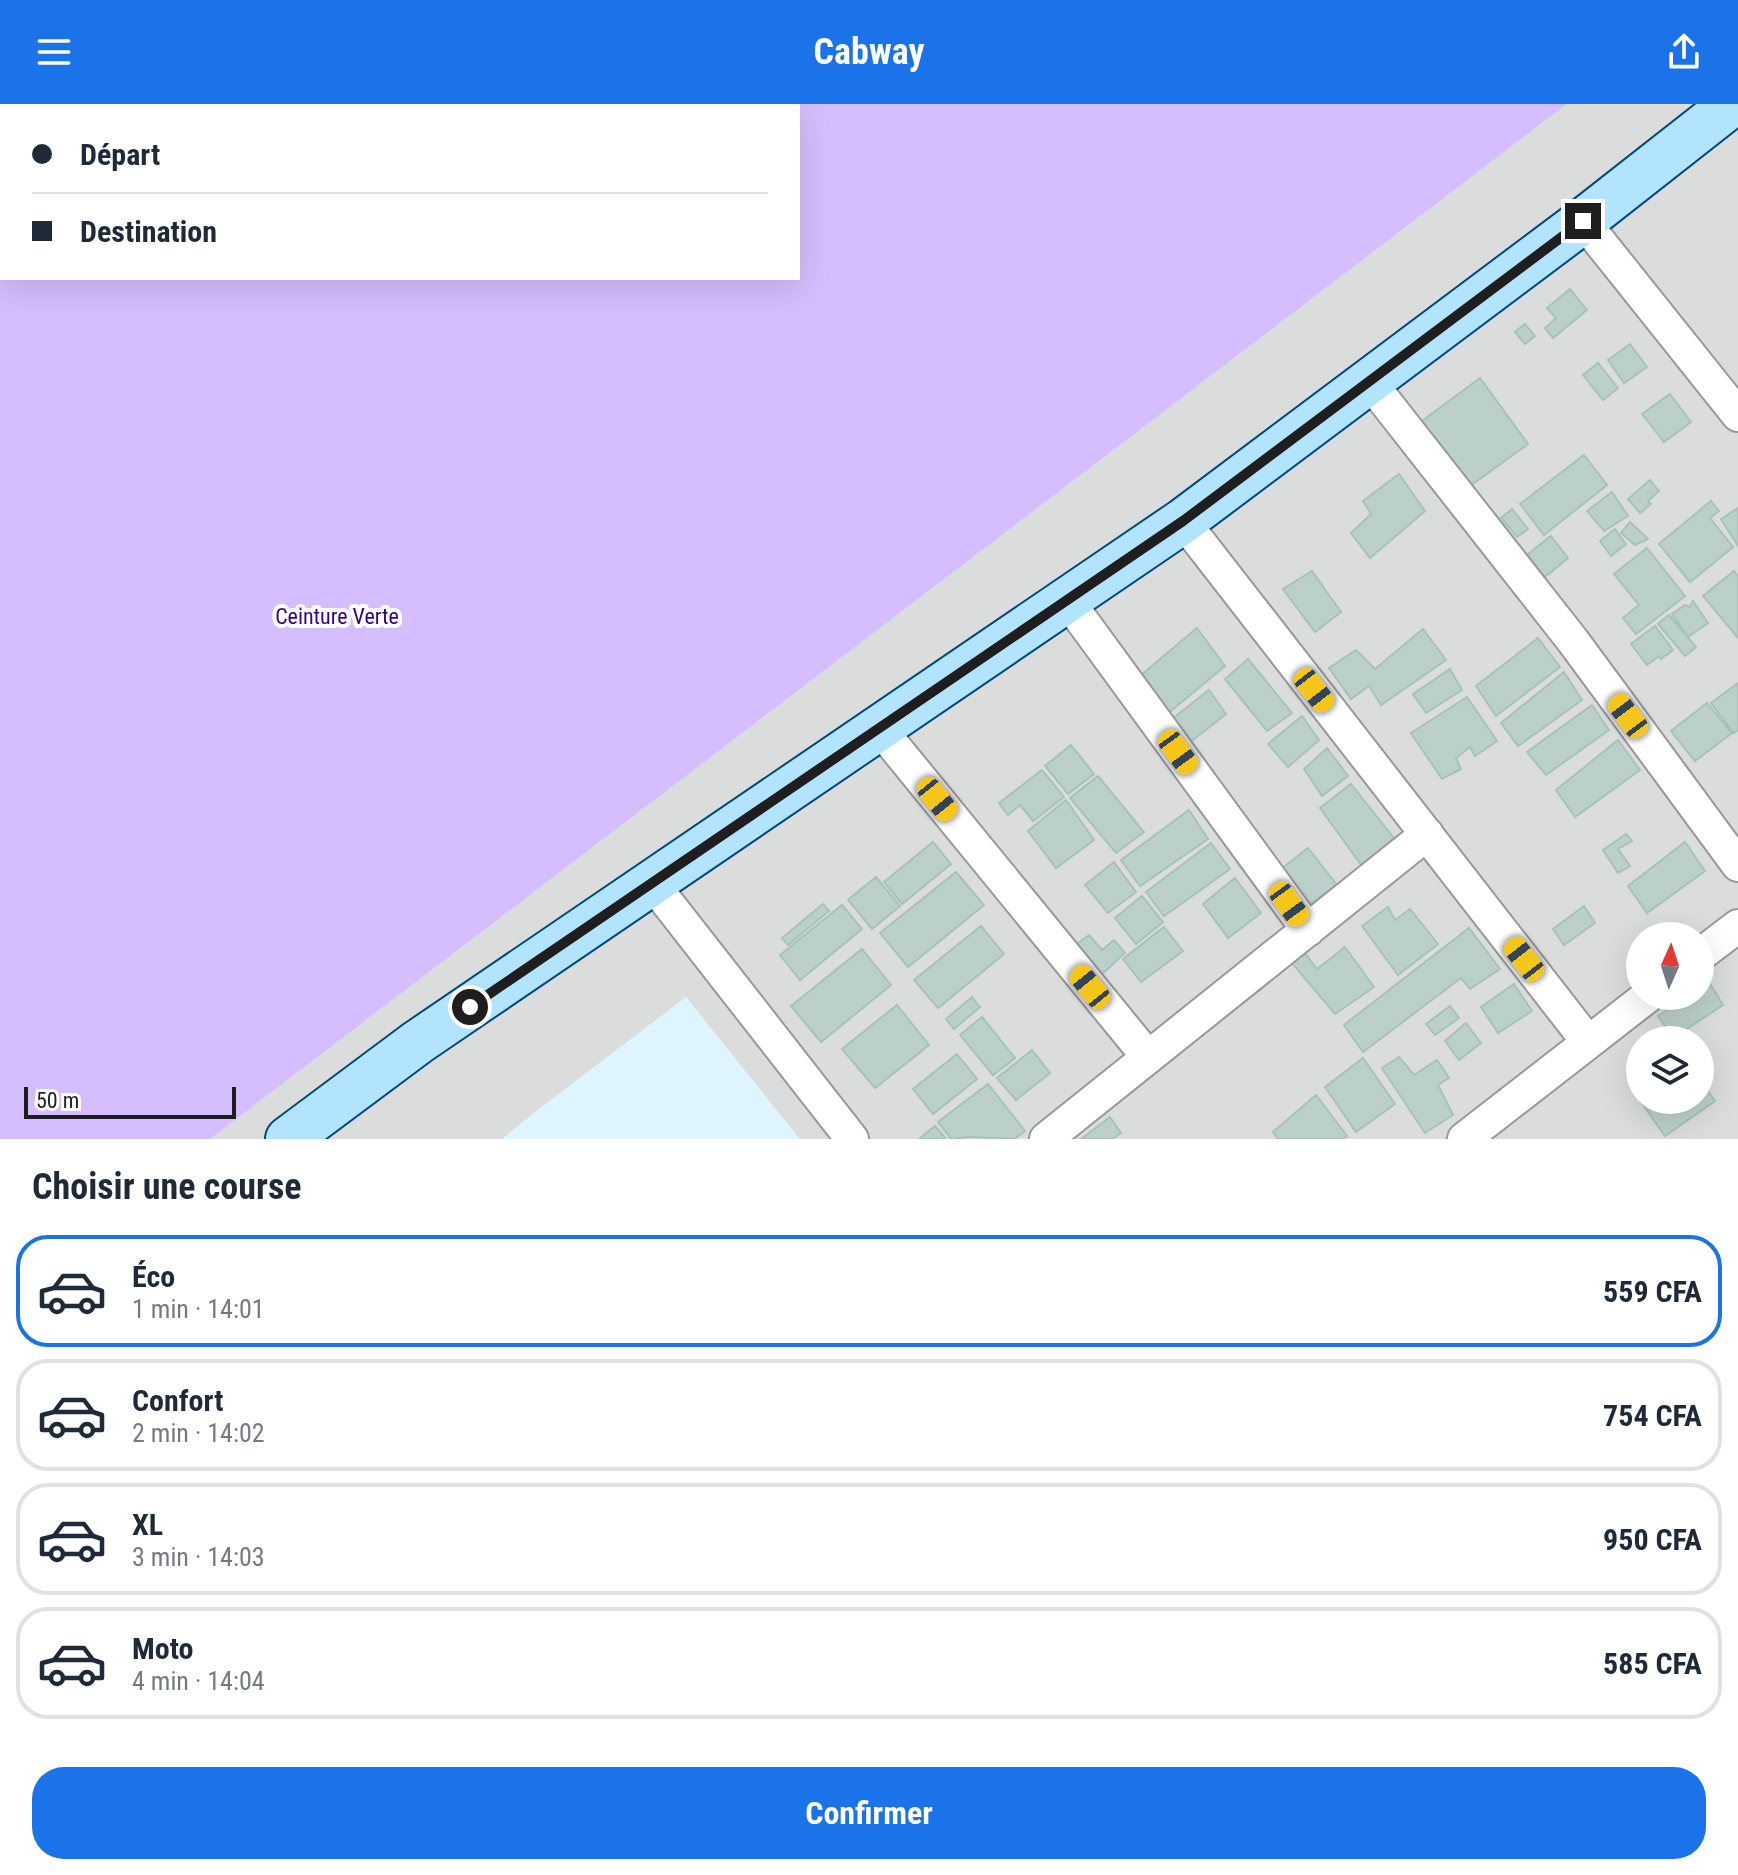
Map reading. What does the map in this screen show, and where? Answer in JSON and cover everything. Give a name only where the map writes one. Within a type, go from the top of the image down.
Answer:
[{"type":"street","points":[[288,1139],[418,1042],[1183,521],[1583,221],[1732,104]]},
{"type":"street","points":[[1583,221],[1738,415]]},
{"type":"street","points":[[1369,381],[1573,641],[1738,865]]},
{"type":"street","points":[[1183,521],[1588,1042]]},
{"type":"street","points":[[1067,600],[1308,930]]},
{"type":"street","points":[[880,729],[1148,1057]]},
{"type":"street","points":[[1046,1139],[1427,834]]},
{"type":"street","points":[[652,883],[852,1139]]},
{"type":"street","points":[[1714,944],[1738,926]]},
{"type":"street","points":[[1464,1139],[1630,1010]]},
{"type":"shaded area","points":[[1567,104],[1738,104],[1738,1139],[210,1139]]},
{"type":"shaded area","points":[[686,997],[800,1139],[502,1139],[535,1112]]},
{"type":"green space","name":"Ceinture Verte","points":[[800,104],[1567,104],[210,1139],[0,1139],[0,280],[800,280]]},
{"type":"building","points":[[1570,289],[1587,310],[1553,338],[1545,328],[1556,318],[1547,308]]},
{"type":"building","points":[[1525,324],[1535,336],[1525,344],[1515,332]]},
{"type":"building","points":[[1630,344],[1647,367],[1624,383],[1608,360]]},
{"type":"building","points":[[1598,363],[1618,388],[1603,400],[1583,375]]},
{"type":"building","points":[[1480,378],[1528,444],[1470,486],[1422,421]]},
{"type":"building","points":[[1670,394],[1691,422],[1664,442],[1642,414]]},
{"type":"building","points":[[1584,455],[1607,485],[1544,535],[1520,504]]},
{"type":"building","points":[[1399,474],[1425,511],[1370,558],[1351,533],[1371,514],[1363,501]]},
{"type":"building","points":[[1650,480],[1659,491],[1648,501],[1651,504],[1640,513],[1628,499]]},
{"type":"building","points":[[1612,492],[1628,516],[1604,531],[1587,511]]},
{"type":"building","points":[[1711,501],[1719,511],[1710,518],[1733,547],[1690,582],[1659,544]]},
{"type":"building","points":[[1738,508],[1738,546],[1721,519]]},
{"type":"building","points":[[1512,509],[1528,529],[1517,537],[1501,518]]},
{"type":"building","points":[[1630,522],[1648,539],[1635,545],[1621,533]]},
{"type":"building","points":[[1615,529],[1626,544],[1611,556],[1600,541]]},
{"type":"building","points":[[1551,536],[1568,558],[1545,577],[1527,555]]},
{"type":"building","points":[[1647,548],[1685,596],[1636,634],[1623,618],[1639,605],[1614,574]]},
{"type":"building","points":[[1312,571],[1341,612],[1315,632],[1283,589]]},
{"type":"building","points":[[1734,571],[1738,576],[1738,638],[1703,596]]},
{"type":"building","points":[[1693,601],[1708,623],[1688,637],[1672,614],[1685,605],[1690,607]]},
{"type":"building","points":[[1669,615],[1696,647],[1685,656],[1658,624]]},
{"type":"building","points":[[1655,626],[1673,650],[1647,665],[1631,644]]},
{"type":"building","points":[[1197,628],[1225,666],[1166,715],[1140,676]]},
{"type":"building","points":[[1423,629],[1446,660],[1381,705],[1369,686],[1351,699],[1329,668],[1356,650],[1375,669]]},
{"type":"building","points":[[1538,638],[1560,667],[1496,716],[1476,686]]},
{"type":"building","points":[[1248,659],[1292,713],[1267,731],[1225,679]]},
{"type":"building","points":[[1450,669],[1462,690],[1426,713],[1413,694]]},
{"type":"building","points":[[1564,672],[1582,700],[1518,746],[1501,723]]},
{"type":"building","points":[[1738,683],[1738,730],[1734,733],[1711,703]]},
{"type":"building","points":[[1209,690],[1226,714],[1189,743],[1171,720]]},
{"type":"building","points":[[1467,697],[1497,741],[1475,756],[1470,747],[1456,758],[1461,769],[1442,779],[1411,733]]},
{"type":"building","points":[[1707,703],[1732,733],[1695,761],[1671,731]]},
{"type":"building","points":[[1592,705],[1609,730],[1546,775],[1527,752]]},
{"type":"building","points":[[1302,716],[1319,740],[1288,767],[1268,744]]},
{"type":"building","points":[[1618,740],[1640,770],[1575,817],[1556,790]]},
{"type":"building","points":[[1071,745],[1094,774],[1068,794],[1045,766]]},
{"type":"building","points":[[1327,748],[1348,776],[1322,796],[1304,769]]},
{"type":"building","points":[[1042,770],[1064,797],[1033,821],[1020,805],[1008,815],[999,803]]},
{"type":"building","points":[[1098,776],[1144,832],[1116,853],[1070,798]]},
{"type":"building","points":[[1351,784],[1397,842],[1362,866],[1320,808]]},
{"type":"building","points":[[1066,800],[1094,840],[1056,868],[1028,831]]},
{"type":"building","points":[[1189,810],[1208,839],[1140,886],[1121,860]]},
{"type":"building","points":[[1626,834],[1632,841],[1618,849],[1630,866],[1618,873],[1603,850]]},
{"type":"building","points":[[933,842],[951,864],[902,904],[884,882]]},
{"type":"building","points":[[1685,842],[1705,871],[1647,913],[1628,886]]},
{"type":"building","points":[[1211,843],[1230,869],[1164,916],[1146,892]]},
{"type":"building","points":[[1308,848],[1337,885],[1305,907],[1280,870]]},
{"type":"building","points":[[1114,862],[1136,892],[1108,913],[1085,885]]},
{"type":"building","points":[[956,872],[984,905],[908,967],[880,933]]},
{"type":"building","points":[[876,877],[900,906],[872,929],[848,900]]},
{"type":"building","points":[[1235,878],[1261,913],[1228,938],[1203,904]]},
{"type":"building","points":[[1142,896],[1163,922],[1136,944],[1115,918]]},
{"type":"building","points":[[823,904],[829,911],[788,945],[782,938]]},
{"type":"building","points":[[842,905],[862,929],[800,980],[780,955]]},
{"type":"building","points":[[1584,906],[1595,923],[1564,945],[1553,929]]},
{"type":"building","points":[[1388,907],[1395,920],[1410,909],[1438,944],[1398,975],[1362,926]]},
{"type":"building","points":[[981,926],[1004,954],[938,1008],[914,980]]},
{"type":"building","points":[[1164,927],[1183,951],[1141,982],[1123,959]]},
{"type":"building","points":[[1469,928],[1500,969],[1470,989],[1461,978],[1363,1052],[1344,1025]]},
{"type":"building","points":[[1089,935],[1102,950],[1114,940],[1125,953],[1100,976],[1074,946]]},
{"type":"building","points":[[1345,947],[1374,987],[1335,1014],[1292,963],[1304,952],[1317,969]]},
{"type":"building","points":[[862,949],[891,985],[821,1042],[791,1006]]},
{"type":"building","points":[[1514,984],[1532,1011],[1498,1033],[1481,1007]]},
{"type":"building","points":[[1714,990],[1723,1005],[1691,1026],[1665,1026],[1658,1016],[1667,1010],[1714,1010]]},
{"type":"building","points":[[972,997],[980,1007],[954,1029],[946,1019]]},
{"type":"building","points":[[897,1005],[929,1045],[875,1088],[842,1049]]},
{"type":"building","points":[[1450,1006],[1459,1018],[1435,1035],[1426,1024]]},
{"type":"building","points":[[982,1017],[1015,1058],[993,1075],[960,1035]]},
{"type":"building","points":[[1466,1023],[1481,1043],[1459,1060],[1445,1041]]},
{"type":"building","points":[[1032,1050],[1050,1073],[1016,1100],[997,1078]]},
{"type":"building","points":[[957,1054],[977,1079],[933,1114],[913,1089]]},
{"type":"building","points":[[1399,1057],[1414,1075],[1437,1060],[1449,1078],[1438,1085],[1453,1115],[1425,1133],[1382,1068]]},
{"type":"building","points":[[1363,1058],[1395,1104],[1356,1132],[1325,1087]]},
{"type":"building","points":[[988,1084],[1025,1131],[1014,1139],[951,1139],[938,1122]]},
{"type":"building","points":[[1316,1095],[1347,1136],[1343,1139],[1278,1139],[1273,1132]]},
{"type":"building","points":[[1650,1114],[1696,1114],[1665,1136]]},
{"type":"building","points":[[1110,1117],[1121,1133],[1112,1139],[1081,1139]]},
{"type":"building","points":[[935,1126],[946,1139],[919,1139]]},
{"type":"route","points":[[470,1007],[1183,521],[1583,221]]}]
